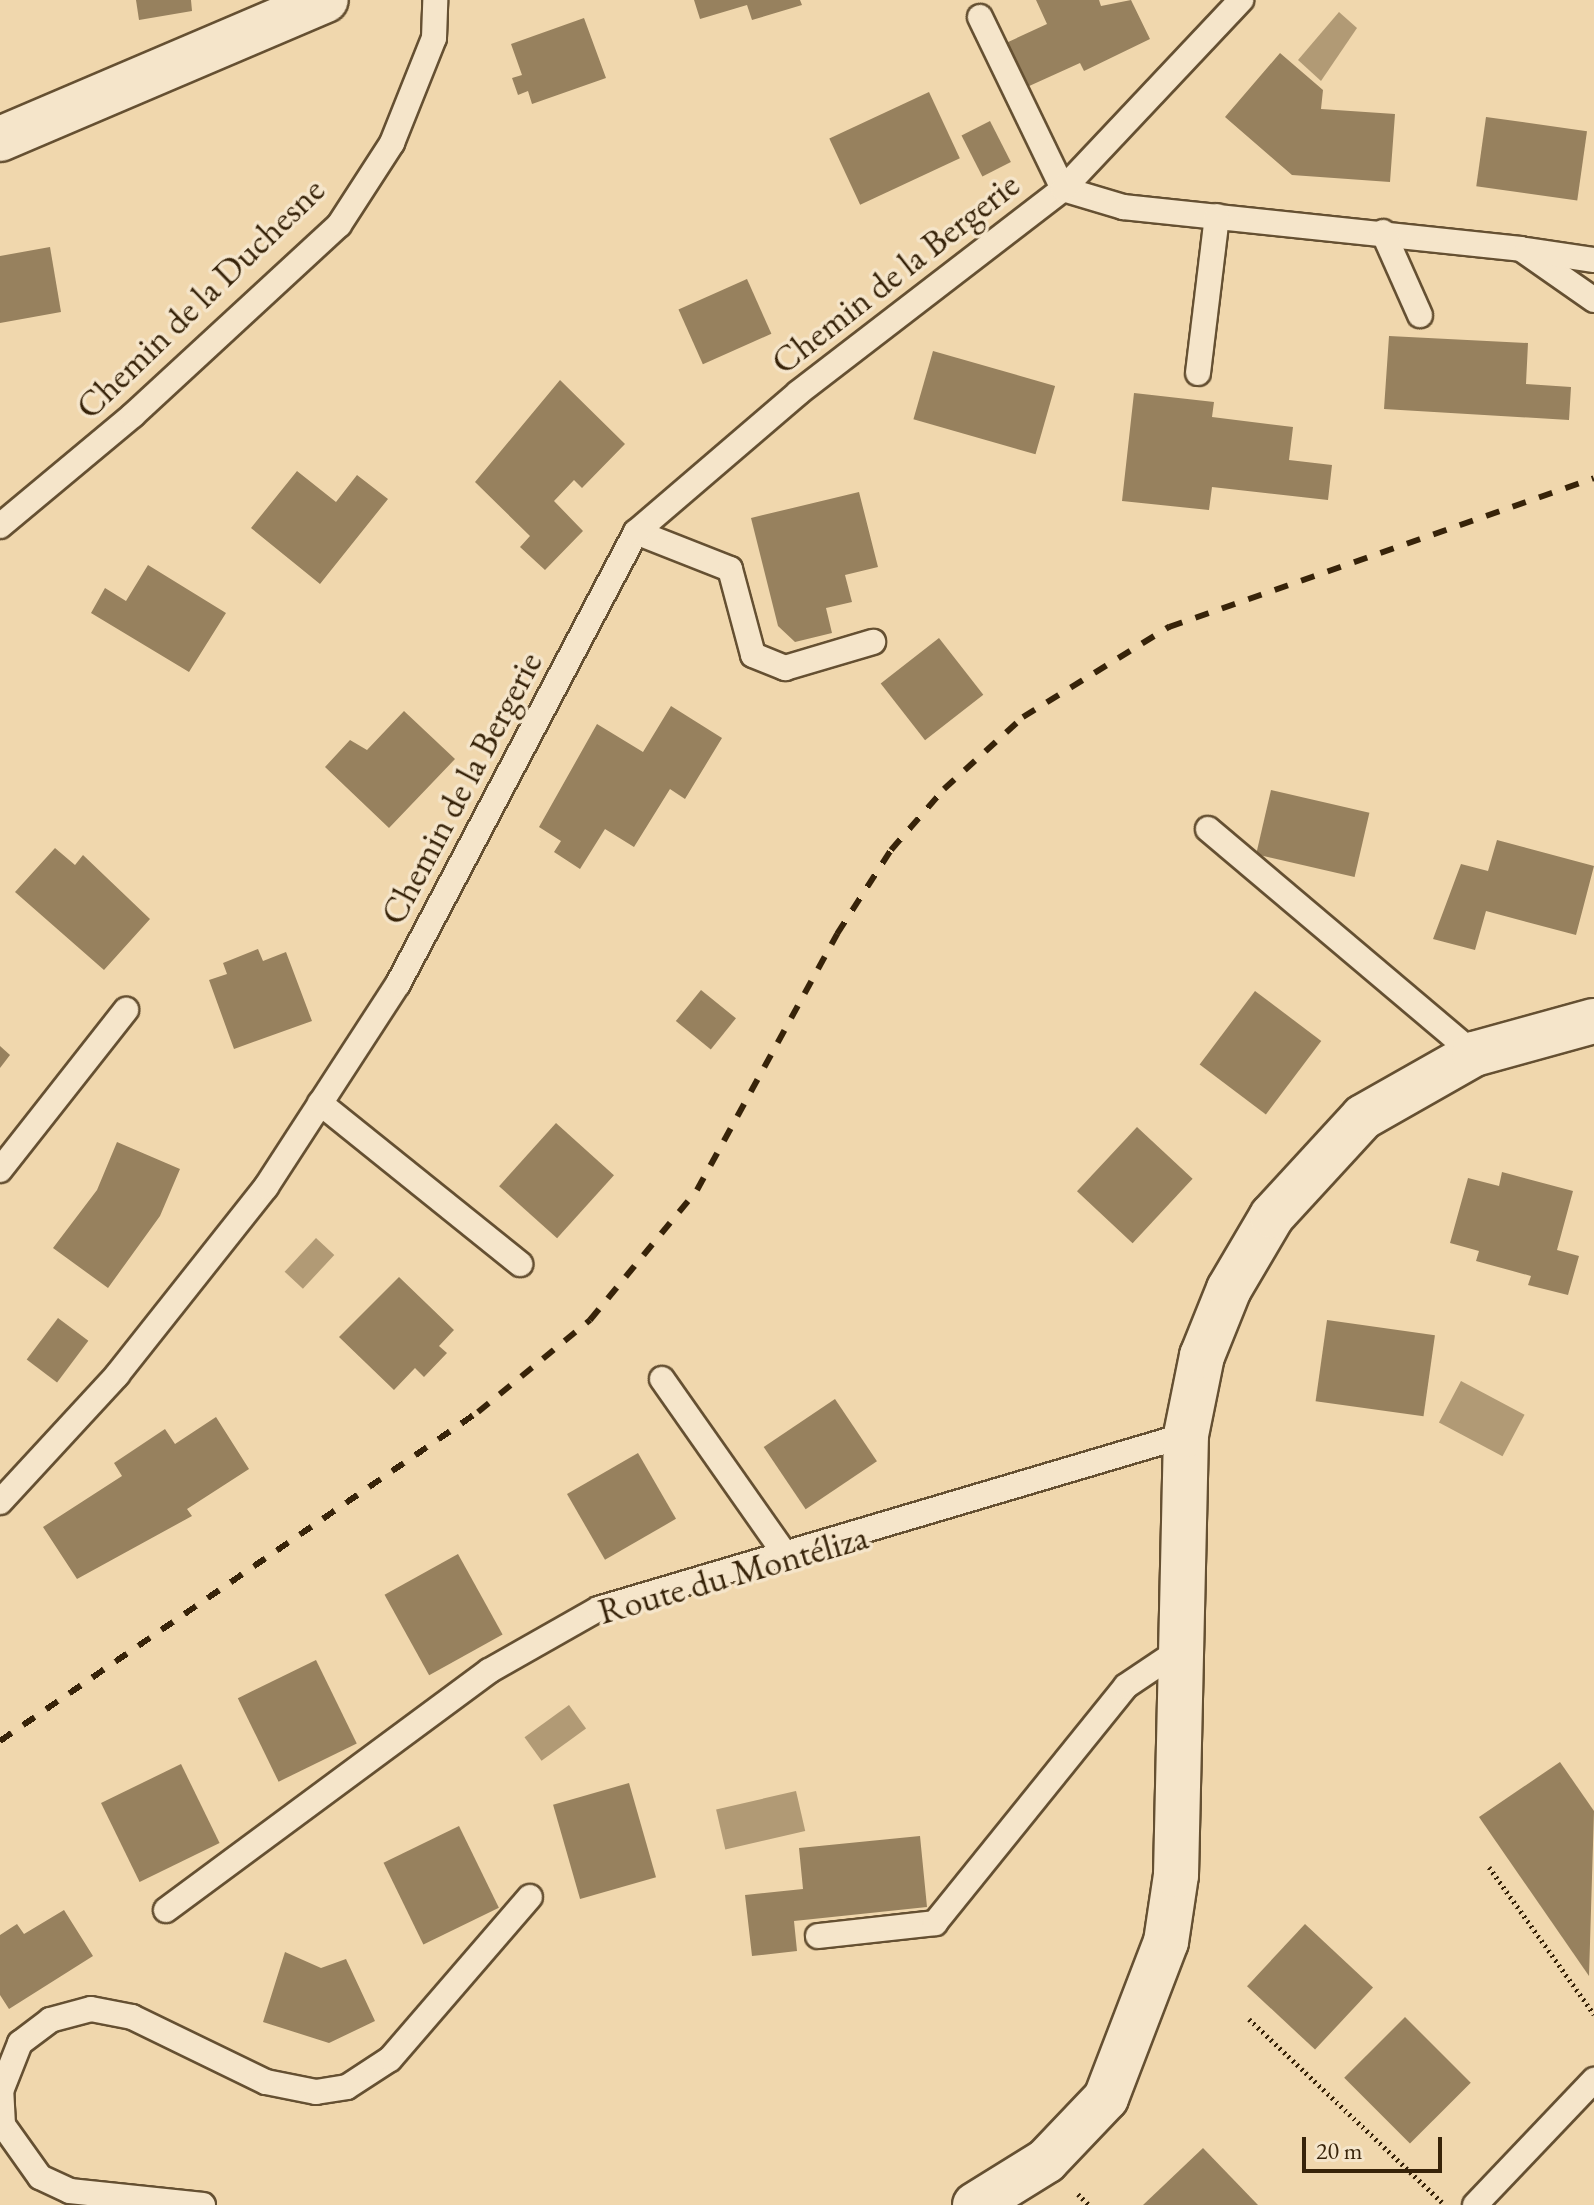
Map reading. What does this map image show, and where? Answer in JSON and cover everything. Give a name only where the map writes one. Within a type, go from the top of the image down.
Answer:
[{"type":"street","points":[[0,139],[326,0]]},
{"type":"street","points":[[975,2205],[1076,2135],[1106,2098],[1148,1999],[1176,1875],[1178,1651],[1186,1435],[1202,1356],[1272,1216],[1363,1117],[1474,1054],[1594,1021]]},
{"type":"lane","name":"Chemin de la Duchesne","points":[[0,526],[133,415],[339,225],[392,143],[434,38],[435,0]]},
{"type":"lane","name":"Chemin de la Bergerie","points":[[0,1502],[117,1375],[266,1187],[398,984],[636,532],[786,403],[1063,189],[1241,0]]},
{"type":"lane","points":[[980,17],[1063,189]]},
{"type":"lane","name":"Chemin de la Bergerie","points":[[1063,189],[1123,207],[1383,232],[1521,249],[1594,300]]},
{"type":"lane","points":[[1198,373],[1217,216]]},
{"type":"lane","points":[[1383,232],[1420,315]]},
{"type":"lane","points":[[1521,249],[1594,260]]},
{"type":"lane","points":[[636,532],[730,569],[753,655],[785,668],[873,642]]},
{"type":"lane","points":[[1208,829],[1474,1054]]},
{"type":"lane","points":[[0,1170],[126,1010]]},
{"type":"lane","points":[[320,1103],[520,1264]]},
{"type":"lane","points":[[662,1379],[788,1558]]},
{"type":"lane","name":"Route du Montéliza","points":[[166,1910],[502,1664],[598,1609],[788,1558],[1186,1435]]},
{"type":"lane","points":[[818,1936],[935,1923],[1126,1686],[1178,1651]]},
{"type":"lane","points":[[203,2205],[70,2191],[40,2177],[3,2125],[1,2091],[20,2043],[50,2020],[91,2009],[132,2017],[266,2082],[316,2092],[347,2087],[390,2059],[530,1897]]},
{"type":"lane","points":[[1475,2205],[1594,2080]]},
{"type":"path","points":[[1489,1867],[1594,2014]]},
{"type":"path","points":[[1249,2019],[1445,2205]]},
{"type":"shaded area","points":[[1339,12],[1357,28],[1321,81],[1298,60]]},
{"type":"shaded area","points":[[316,1238],[334,1255],[303,1289],[285,1272]]},
{"type":"shaded area","points":[[1461,1381],[1525,1415],[1503,1456],[1439,1422]]},
{"type":"shaded area","points":[[569,1705],[586,1728],[542,1761],[525,1737]]},
{"type":"shaded area","points":[[796,1791],[805,1831],[725,1849],[716,1809]]},
{"type":"building","points":[[136,0],[191,0],[192,11],[139,20]]},
{"type":"building","points":[[694,0],[800,0],[802,5],[752,20],[747,5],[700,19]]},
{"type":"building","points":[[1036,0],[1099,0],[1101,6],[1131,0],[1150,39],[1084,71],[1080,63],[1027,87],[1006,43],[1047,24]]},
{"type":"building","points":[[584,18],[606,78],[532,104],[528,91],[518,95],[512,78],[522,75],[511,44]]},
{"type":"building","points":[[1280,53],[1323,90],[1321,109],[1395,114],[1390,182],[1292,175],[1225,117]]},
{"type":"building","points":[[929,92],[960,158],[860,205],[829,138]]},
{"type":"building","points":[[1486,117],[1587,131],[1577,201],[1476,186]]},
{"type":"building","points":[[990,121],[1011,162],[982,177],[961,136]]},
{"type":"building","points":[[50,247],[61,312],[0,323],[0,256]]},
{"type":"building","points":[[747,279],[771,334],[703,364],[678,310]]},
{"type":"building","points":[[1389,336],[1528,343],[1526,384],[1571,387],[1569,420],[1384,409]]},
{"type":"building","points":[[933,351],[1055,386],[1036,454],[913,419]]},
{"type":"building","points":[[560,380],[625,444],[582,488],[574,480],[554,501],[583,531],[545,570],[520,547],[530,536],[475,482]]},
{"type":"building","points":[[1134,393],[1214,402],[1212,417],[1293,427],[1289,460],[1332,465],[1328,500],[1212,487],[1209,510],[1122,501]]},
{"type":"building","points":[[297,471],[336,502],[357,475],[388,499],[320,584],[251,528]]},
{"type":"building","points":[[859,492],[878,567],[845,575],[852,602],[826,608],[832,633],[795,642],[778,626],[751,518]]},
{"type":"building","points":[[148,565],[226,613],[189,672],[91,613],[105,588],[126,601]]},
{"type":"building","points":[[939,638],[983,695],[925,740],[881,684]]},
{"type":"building","points":[[671,706],[722,738],[685,799],[670,789],[634,847],[605,829],[580,869],[554,852],[561,841],[539,827],[597,724],[643,752]]},
{"type":"building","points":[[404,711],[455,759],[389,828],[325,767],[350,740],[367,750]]},
{"type":"building","points":[[1271,790],[1369,813],[1355,877],[1256,854]]},
{"type":"building","points":[[1497,840],[1594,866],[1576,935],[1486,911],[1475,950],[1433,939],[1461,864],[1488,871]]},
{"type":"building","points":[[55,848],[75,865],[83,855],[150,919],[104,970],[15,892]]},
{"type":"building","points":[[258,949],[263,961],[286,952],[312,1021],[234,1049],[209,980],[227,974],[223,963]]},
{"type":"building","points":[[701,990],[736,1018],[711,1049],[676,1021]]},
{"type":"building","points":[[1255,991],[1321,1041],[1266,1114],[1200,1064]]},
{"type":"building","points":[[0,1046],[10,1055],[0,1068]]},
{"type":"building","points":[[556,1123],[614,1175],[557,1238],[499,1186]]},
{"type":"building","points":[[1137,1127],[1193,1179],[1133,1243],[1077,1191]]},
{"type":"building","points":[[117,1142],[180,1169],[160,1216],[108,1288],[53,1248],[97,1190]]},
{"type":"building","points":[[1502,1172],[1573,1191],[1557,1250],[1579,1256],[1568,1295],[1528,1285],[1531,1276],[1476,1261],[1479,1251],[1450,1243],[1468,1178],[1499,1186]]},
{"type":"building","points":[[399,1277],[454,1330],[439,1346],[447,1353],[424,1377],[415,1368],[394,1390],[339,1337]]},
{"type":"building","points":[[58,1318],[88,1341],[57,1382],[27,1360]]},
{"type":"building","points":[[1327,1320],[1435,1335],[1424,1416],[1316,1401]]},
{"type":"building","points":[[835,1399],[877,1461],[806,1509],[764,1447]]},
{"type":"building","points":[[216,1417],[249,1469],[187,1509],[192,1516],[77,1579],[43,1527],[122,1476],[114,1463],[165,1429],[175,1444]]},
{"type":"building","points":[[638,1453],[676,1519],[605,1560],[567,1494]]},
{"type":"building","points":[[458,1554],[503,1634],[429,1675],[385,1595]]},
{"type":"building","points":[[316,1660],[357,1744],[279,1782],[238,1698]]},
{"type":"building","points":[[1560,1762],[1594,1811],[1589,1976],[1479,1817]]},
{"type":"building","points":[[181,1764],[220,1843],[140,1882],[101,1803]]},
{"type":"building","points":[[629,1783],[656,1877],[580,1899],[553,1805]]},
{"type":"building","points":[[459,1826],[499,1908],[423,1945],[384,1863]]},
{"type":"building","points":[[920,1836],[927,1907],[794,1921],[797,1951],[752,1956],[745,1895],[803,1889],[799,1848]]},
{"type":"building","points":[[64,1910],[93,1956],[9,2009],[0,1995],[0,1935],[17,1924],[24,1934]]},
{"type":"building","points":[[1305,1924],[1373,1987],[1315,2050],[1247,1986]]},
{"type":"building","points":[[285,1952],[321,1968],[346,1959],[375,2021],[329,2043],[263,2022]]},
{"type":"building","points":[[1405,2017],[1471,2083],[1410,2144],[1344,2078]]},
{"type":"building","points":[[1203,2148],[1258,2205],[1143,2205]]},
{"type":"railway","points":[[0,1741],[478,1412],[590,1320],[697,1190],[837,934],[891,850],[944,789],[1023,717],[1169,627],[1594,478]]}]
